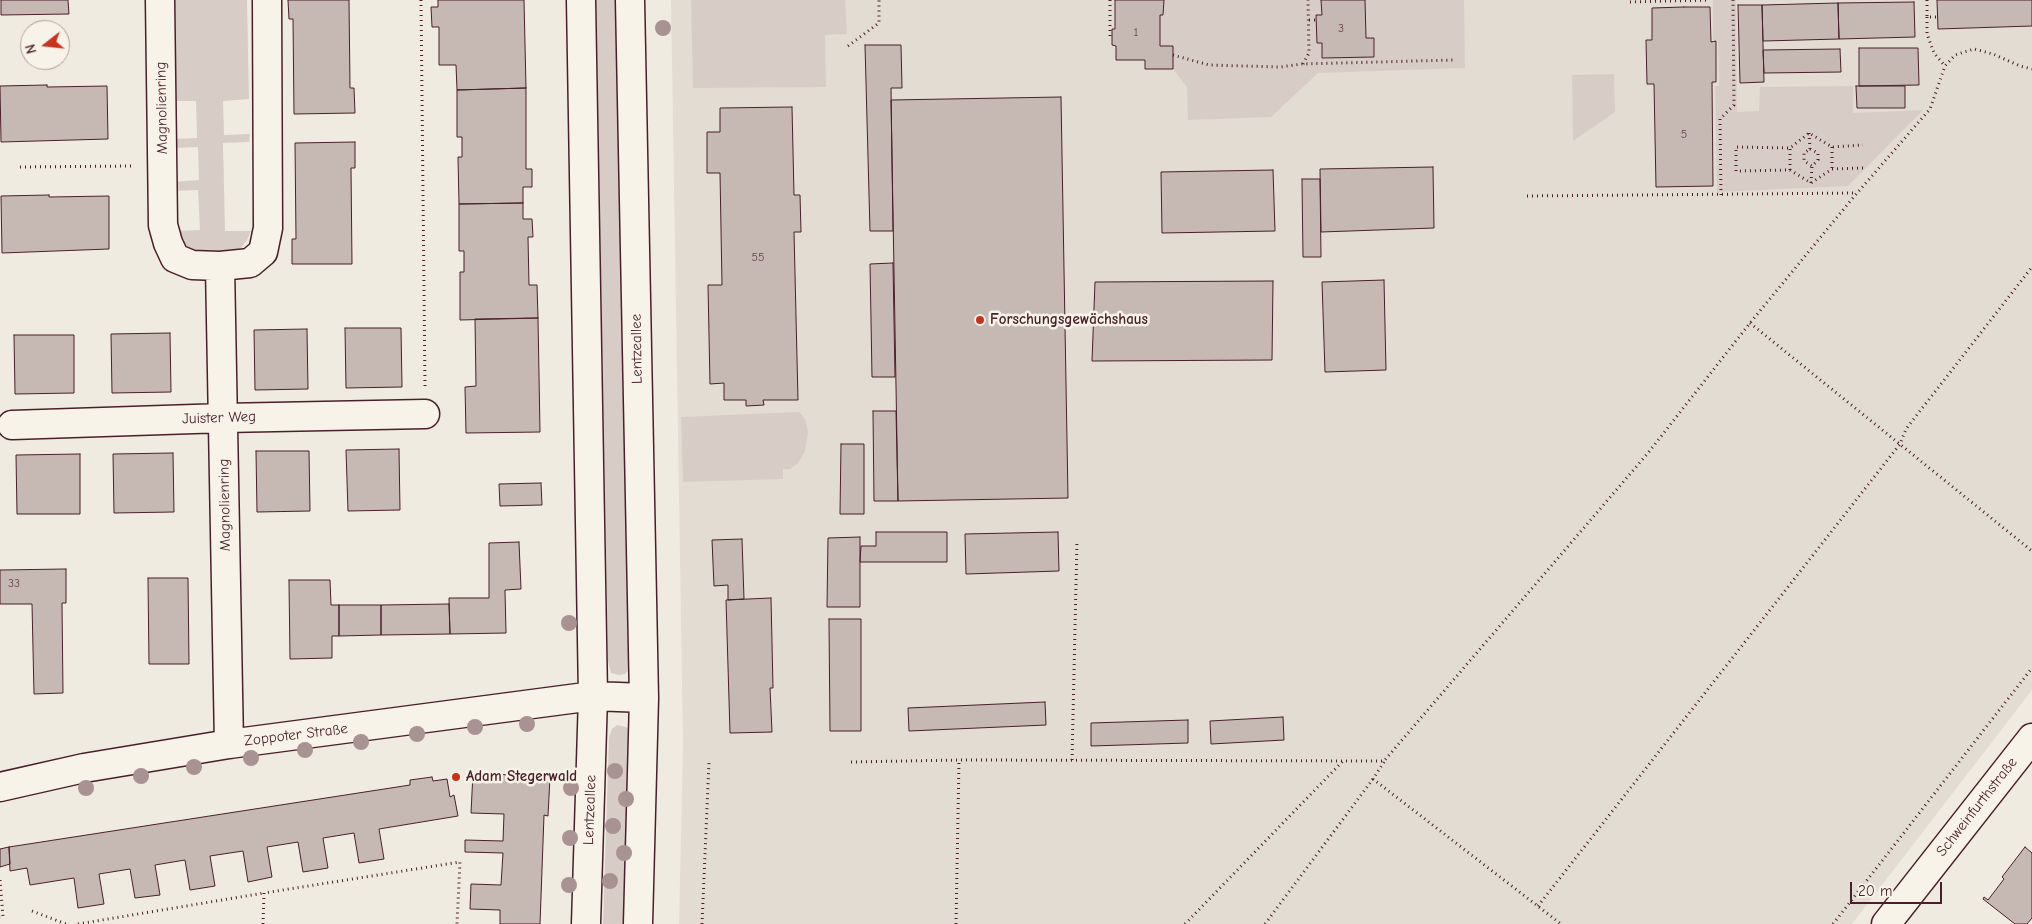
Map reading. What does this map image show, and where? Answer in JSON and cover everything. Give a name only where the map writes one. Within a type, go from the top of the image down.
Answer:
[{"type":"street","name":"Magnolienring","points":[[160,0],[163,225],[175,258],[192,265],[220,266],[250,263],[263,252],[268,228],[266,0]]},
{"type":"street","name":"Lentzeallee","points":[[581,0],[593,696],[586,924]]},
{"type":"street","name":"Lentzeallee","points":[[630,0],[644,698],[638,924]]},
{"type":"street","name":"Magnolienring","points":[[220,266],[229,744]]},
{"type":"street","name":"Juister Weg","points":[[12,425],[425,414]]},
{"type":"street","points":[[593,696],[644,698]]},
{"type":"street","name":"Zoppoter Straße","points":[[0,787],[84,768],[229,744],[593,696]]},
{"type":"street","name":"Schweinfurthstraße","points":[[1886,924],[2032,738]]},
{"type":"path","points":[[421,0],[425,414]]},
{"type":"path","points":[[848,46],[879,23],[879,0]]},
{"type":"path","points":[[1110,0],[1110,37],[1112,37]]},
{"type":"path","points":[[1302,64],[1309,53],[1308,0]]},
{"type":"path","points":[[1683,0],[1684,7]]},
{"type":"path","points":[[1630,2],[1710,0]]},
{"type":"path","points":[[1721,195],[1720,119],[1734,105],[1733,0]]},
{"type":"path","points":[[1926,0],[1927,34],[1934,53],[1945,66]]},
{"type":"path","points":[[1927,17],[1938,17]]},
{"type":"path","points":[[1309,20],[1316,20]]},
{"type":"path","points":[[1265,924],[1373,779],[1384,761],[1648,453],[1750,323],[1857,193],[1930,109],[1945,66],[1955,55],[1974,49],[2032,69]]},
{"type":"path","points":[[1173,55],[1209,65],[1280,67],[1302,64],[1454,60]]},
{"type":"path","points":[[1809,133],[1832,147],[1863,146]]},
{"type":"path","points":[[1809,133],[1790,148],[1736,148],[1736,171],[1790,170],[1811,183]]},
{"type":"path","points":[[1809,133],[1810,149]]},
{"type":"path","points":[[1832,147],[1832,169]]},
{"type":"path","points":[[1790,148],[1790,170]]},
{"type":"path","points":[[1810,149],[1818,153],[1818,160],[1812,166],[1811,183]]},
{"type":"path","points":[[1810,149],[1804,154],[1804,161],[1812,166]]},
{"type":"path","points":[[20,167],[162,165]]},
{"type":"path","points":[[1811,183],[1832,169],[1863,168]]},
{"type":"path","points":[[1527,196],[1857,193]]},
{"type":"path","points":[[1538,906],[1900,444],[1906,430],[2032,267]]},
{"type":"path","points":[[1750,323],[2032,551]]},
{"type":"path","points":[[1072,760],[1077,541]]},
{"type":"path","points":[[1833,924],[2032,668]]},
{"type":"path","points":[[851,762],[959,760],[1384,761]]},
{"type":"path","points":[[956,924],[959,760]]},
{"type":"path","points":[[1185,924],[1343,761]]},
{"type":"path","points":[[702,924],[709,762]]},
{"type":"path","points":[[1373,779],[1561,924]]},
{"type":"path","points":[[78,924],[460,862],[457,924]]},
{"type":"path","points":[[0,880],[3,917],[0,917]]},
{"type":"path","points":[[263,924],[264,893]]},
{"type":"path","points":[[32,911],[66,924]]},
{"type":"shaded area","points":[[171,0],[247,0],[249,99],[223,101],[224,135],[250,134],[249,142],[223,143],[225,231],[251,231],[241,248],[228,252],[194,252],[183,245],[175,231],[200,230],[198,190],[174,191],[174,182],[199,180],[198,147],[174,148],[174,139],[197,138],[196,101],[173,101]]},
{"type":"shaded area","points":[[596,0],[618,0],[631,668],[625,674],[619,675],[611,673],[608,661]]},
{"type":"shaded area","points":[[671,0],[2032,0],[2032,690],[1852,924],[679,924],[683,745]]},
{"type":"shaded area","points":[[691,0],[845,0],[847,34],[825,35],[826,87],[693,88]]},
{"type":"shaded area","points":[[1164,0],[1464,0],[1465,68],[1318,73],[1271,117],[1188,120],[1187,87],[1173,69],[1173,46],[1160,46],[1160,15],[1163,15]]},
{"type":"shaded area","points":[[1713,0],[1736,0],[1737,112],[1759,111],[1760,87],[1853,86],[1853,113],[1923,110],[1848,186],[1717,192],[1715,86],[1719,86],[1718,41],[1713,40]]},
{"type":"shaded area","points":[[1614,74],[1615,112],[1573,141],[1572,75]]},
{"type":"shaded area","points":[[799,412],[805,419],[808,432],[805,451],[798,463],[790,469],[783,469],[783,479],[683,482],[681,417]]},
{"type":"shaded area","points":[[617,725],[626,727],[630,731],[627,924],[603,924],[609,737],[612,729]]},
{"type":"building","points":[[1,0],[68,0],[69,14],[1,15]]},
{"type":"building","points":[[288,0],[349,0],[350,88],[354,88],[355,113],[294,114],[293,19],[289,19]]},
{"type":"building","points":[[438,0],[524,0],[526,88],[457,90],[456,65],[439,65],[439,27],[432,27],[431,7],[438,7]]},
{"type":"building","points":[[1115,0],[1164,0],[1163,15],[1160,15],[1160,46],[1173,46],[1173,69],[1145,69],[1145,60],[1116,60],[1116,46],[1112,45],[1112,29],[1115,29]]},
{"type":"building","points":[[1321,0],[1365,0],[1366,38],[1374,38],[1374,57],[1322,58],[1322,43],[1317,43],[1316,15],[1322,15]]},
{"type":"building","points":[[1937,0],[2032,0],[2032,26],[1938,29]]},
{"type":"building","points":[[1914,2],[1915,37],[1839,39],[1838,3]]},
{"type":"building","points":[[1838,3],[1839,39],[1763,41],[1762,5]]},
{"type":"building","points":[[1738,5],[1762,5],[1764,82],[1740,83]]},
{"type":"building","points":[[1710,7],[1711,42],[1716,41],[1716,82],[1712,82],[1713,186],[1656,187],[1654,84],[1647,84],[1646,40],[1652,40],[1652,8]]},
{"type":"building","points":[[865,45],[901,45],[902,88],[891,88],[893,231],[870,231]]},
{"type":"building","points":[[1859,48],[1918,48],[1919,85],[1859,86]]},
{"type":"building","points":[[1840,49],[1841,72],[1764,73],[1763,50]]},
{"type":"building","points":[[47,85],[47,87],[107,86],[108,139],[1,142],[0,86]]},
{"type":"building","points":[[1856,86],[1905,86],[1905,108],[1857,108]]},
{"type":"building","points":[[526,88],[526,169],[532,169],[532,187],[523,187],[523,203],[459,204],[458,157],[462,157],[462,137],[457,137],[457,90]]},
{"type":"building","name":"Forschungsgewächshaus","points":[[1061,97],[1068,498],[898,501],[891,100]]},
{"type":"building","points":[[792,107],[794,195],[800,195],[801,232],[794,232],[798,400],[763,400],[764,405],[746,406],[746,400],[724,400],[724,383],[710,384],[708,285],[722,285],[720,173],[707,173],[707,132],[720,132],[720,108]]},
{"type":"building","points":[[355,142],[355,168],[351,168],[352,264],[292,264],[292,239],[296,239],[295,143]]},
{"type":"building","points":[[1433,167],[1434,228],[1321,232],[1320,169]]},
{"type":"building","points":[[1273,170],[1275,231],[1162,233],[1161,172]]},
{"type":"building","points":[[1302,179],[1320,179],[1321,257],[1303,257]]},
{"type":"building","points":[[49,195],[49,197],[109,196],[109,249],[2,253],[1,196]]},
{"type":"building","points":[[523,203],[523,219],[532,219],[533,237],[528,237],[529,285],[537,285],[538,318],[460,320],[460,272],[464,272],[464,251],[459,251],[459,204]]},
{"type":"building","points":[[893,263],[895,377],[872,377],[870,264]]},
{"type":"building","points":[[1384,280],[1386,370],[1325,372],[1322,282]]},
{"type":"building","points":[[1273,281],[1272,360],[1092,361],[1095,282]]},
{"type":"building","points":[[538,318],[540,432],[466,433],[465,387],[476,386],[475,319]]},
{"type":"building","points":[[345,328],[401,328],[402,387],[346,388]]},
{"type":"building","points":[[307,329],[308,389],[255,390],[254,330]]},
{"type":"building","points":[[170,333],[171,392],[112,393],[111,334]]},
{"type":"building","points":[[14,335],[74,335],[74,393],[15,394]]},
{"type":"building","points":[[873,411],[896,411],[898,501],[874,501]]},
{"type":"building","points":[[841,444],[864,444],[864,514],[840,514]]},
{"type":"building","points":[[399,449],[400,510],[348,511],[346,450]]},
{"type":"building","points":[[256,451],[309,451],[310,511],[257,512]]},
{"type":"building","points":[[173,453],[174,512],[114,513],[113,454]]},
{"type":"building","points":[[80,454],[80,514],[17,514],[16,455]]},
{"type":"building","points":[[541,483],[542,505],[500,506],[499,484]]},
{"type":"building","points":[[876,532],[947,532],[947,562],[860,562],[861,546],[876,546]]},
{"type":"building","points":[[1058,532],[1059,571],[966,574],[965,534]]},
{"type":"building","points":[[860,537],[860,607],[827,607],[828,538]]},
{"type":"building","points":[[742,539],[744,599],[728,600],[728,585],[714,586],[712,540]]},
{"type":"building","points":[[519,542],[521,589],[505,590],[506,633],[450,634],[449,598],[489,598],[489,543]]},
{"type":"building","points":[[66,569],[66,603],[62,603],[63,693],[34,694],[32,604],[0,604],[0,570]]},
{"type":"building","points":[[148,578],[188,578],[189,664],[149,664]]},
{"type":"building","points":[[289,580],[330,580],[331,605],[339,605],[339,636],[332,636],[332,658],[290,659]]},
{"type":"building","points":[[771,598],[773,688],[770,688],[772,732],[730,733],[726,600]]},
{"type":"building","points":[[449,604],[450,634],[381,635],[381,605]]},
{"type":"building","points":[[339,605],[381,605],[381,635],[339,636]]},
{"type":"building","points":[[829,619],[861,619],[861,731],[830,731]]},
{"type":"building","points":[[1045,702],[1046,725],[909,731],[908,708]]},
{"type":"building","points":[[1283,717],[1284,740],[1211,744],[1210,721]]},
{"type":"building","points":[[1188,720],[1188,743],[1091,746],[1091,723]]},
{"type":"building","points":[[473,773],[550,777],[548,816],[544,815],[540,924],[500,924],[500,910],[470,909],[471,884],[501,885],[503,853],[465,852],[465,840],[503,841],[504,814],[471,813]]},
{"type":"building","points":[[432,777],[433,781],[447,779],[450,797],[454,795],[458,816],[379,829],[384,859],[359,863],[354,833],[323,838],[328,868],[303,872],[298,842],[267,847],[272,877],[248,882],[243,851],[210,856],[215,886],[190,890],[185,860],[155,865],[160,895],[135,898],[130,869],[99,874],[104,904],[78,908],[74,878],[30,885],[27,868],[10,871],[9,847],[410,785],[410,780]]},
{"type":"building","points":[[9,847],[10,864],[0,867],[0,849]]},
{"type":"building","points":[[2025,847],[2032,853],[2032,918],[2027,924],[2015,924],[1983,899],[1984,897],[1988,900],[2004,879],[2002,877]]},
{"type":"place","name":"Forschungsgewächshaus","points":[[980,320]]},
{"type":"place","name":"Adam Stegerwald","points":[[456,777]]}]
